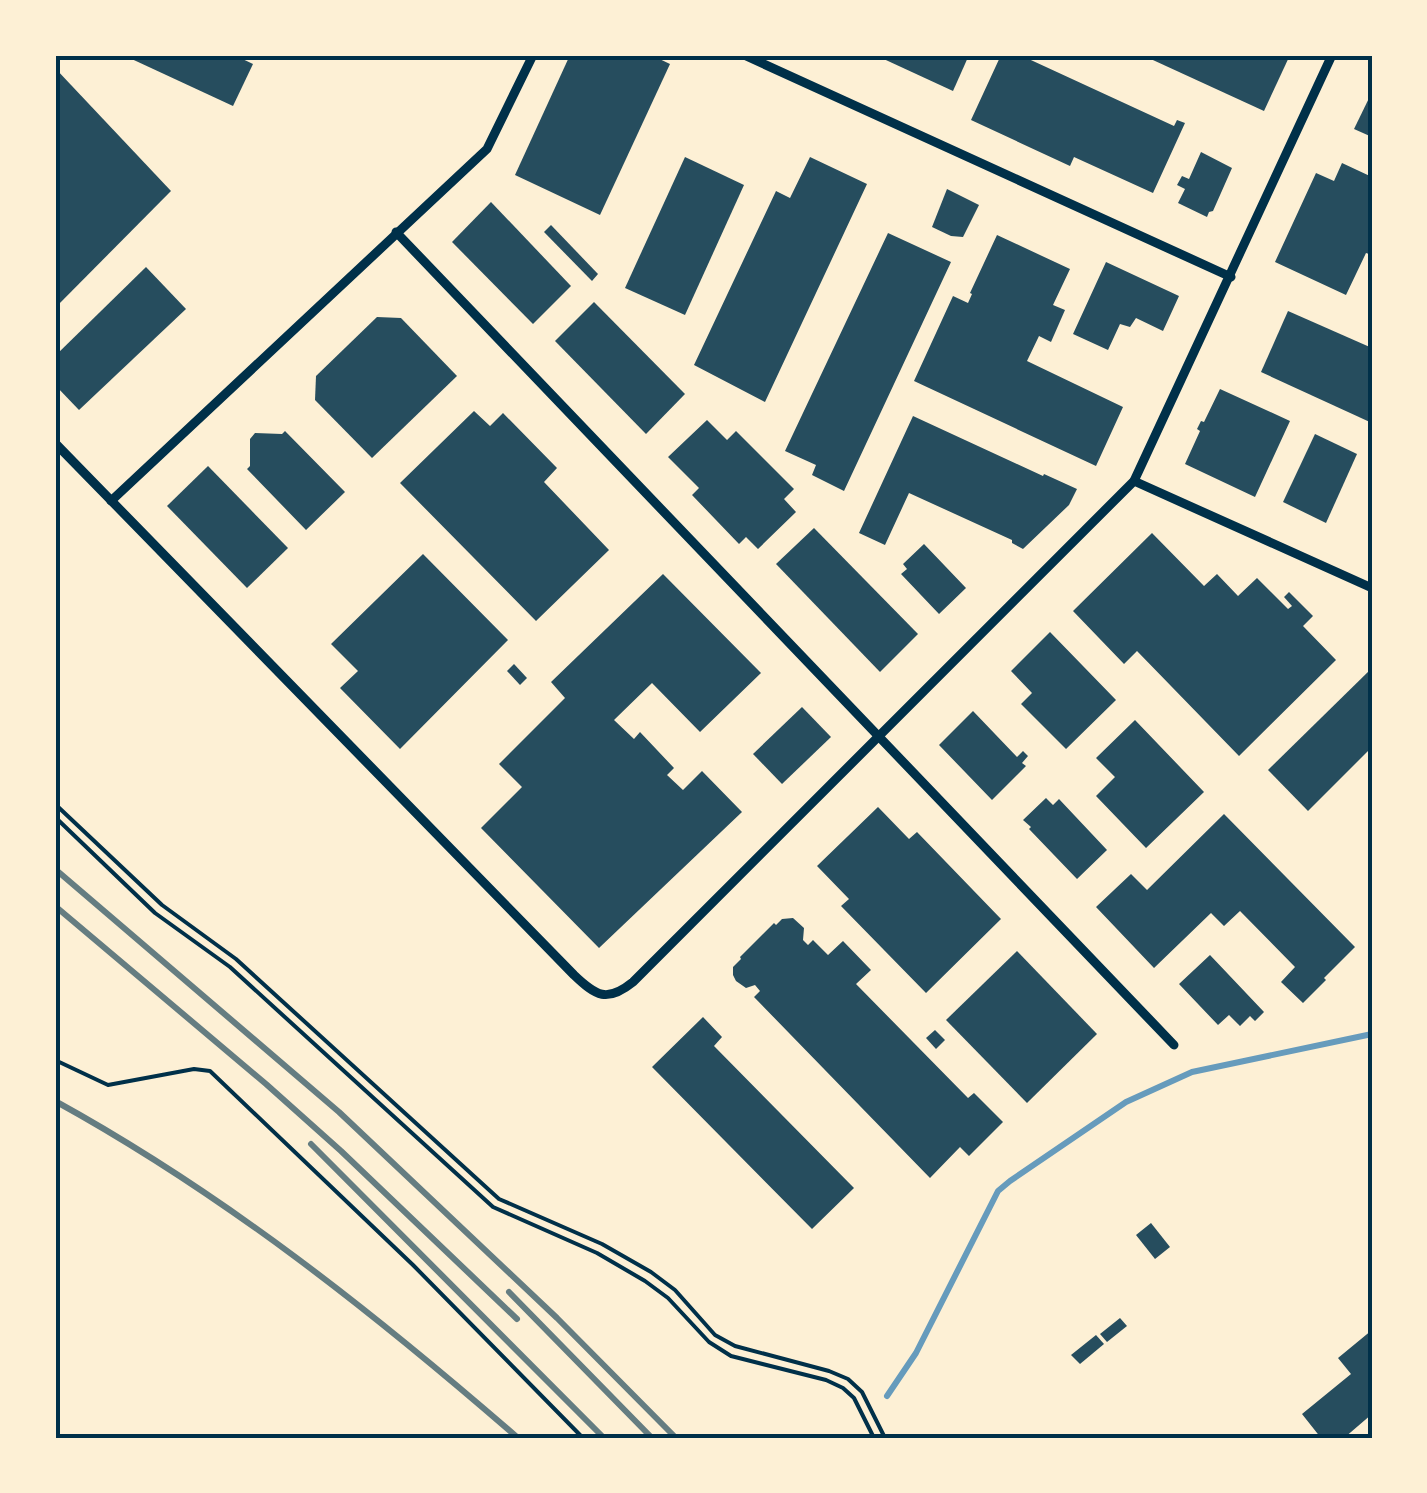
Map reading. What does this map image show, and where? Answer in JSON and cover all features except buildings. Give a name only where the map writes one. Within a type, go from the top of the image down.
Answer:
[{"type":"street","points":[[111,501],[486,150],[533,55]]},
{"type":"street","points":[[744,55],[1231,277]]},
{"type":"street","points":[[55,443],[574,975],[599,994],[615,994],[633,982],[1134,482],[1332,55]]},
{"type":"street","points":[[396,232],[1174,1045]]},
{"type":"street","points":[[1134,482],[1372,588]]},
{"type":"lane","points":[[55,1060],[108,1084],[194,1069],[210,1072],[412,1265],[584,1438]]},
{"type":"path","points":[[55,804],[162,905],[236,959],[499,1199],[602,1244],[650,1272],[675,1290],[715,1335],[735,1346],[848,1379],[862,1392],[885,1438]]},
{"type":"path","points":[[55,817],[156,912],[230,966],[494,1207],[597,1252],[645,1280],[668,1298],[709,1342],[731,1356],[826,1380],[842,1388],[854,1398],[874,1438]]},
{"type":"waterway","points":[[887,1396],[916,1353],[998,1191],[1010,1181],[1126,1102],[1192,1072],[1372,1034]]},
{"type":"railway","points":[[55,869],[339,1112],[557,1318],[676,1438]]},
{"type":"railway","points":[[55,906],[341,1151],[517,1319]]},
{"type":"railway","points":[[55,1101],[178,1175],[296,1257],[518,1438]]},
{"type":"railway","points":[[311,1144],[604,1438]]},
{"type":"railway","points":[[509,1292],[652,1438]]}]
